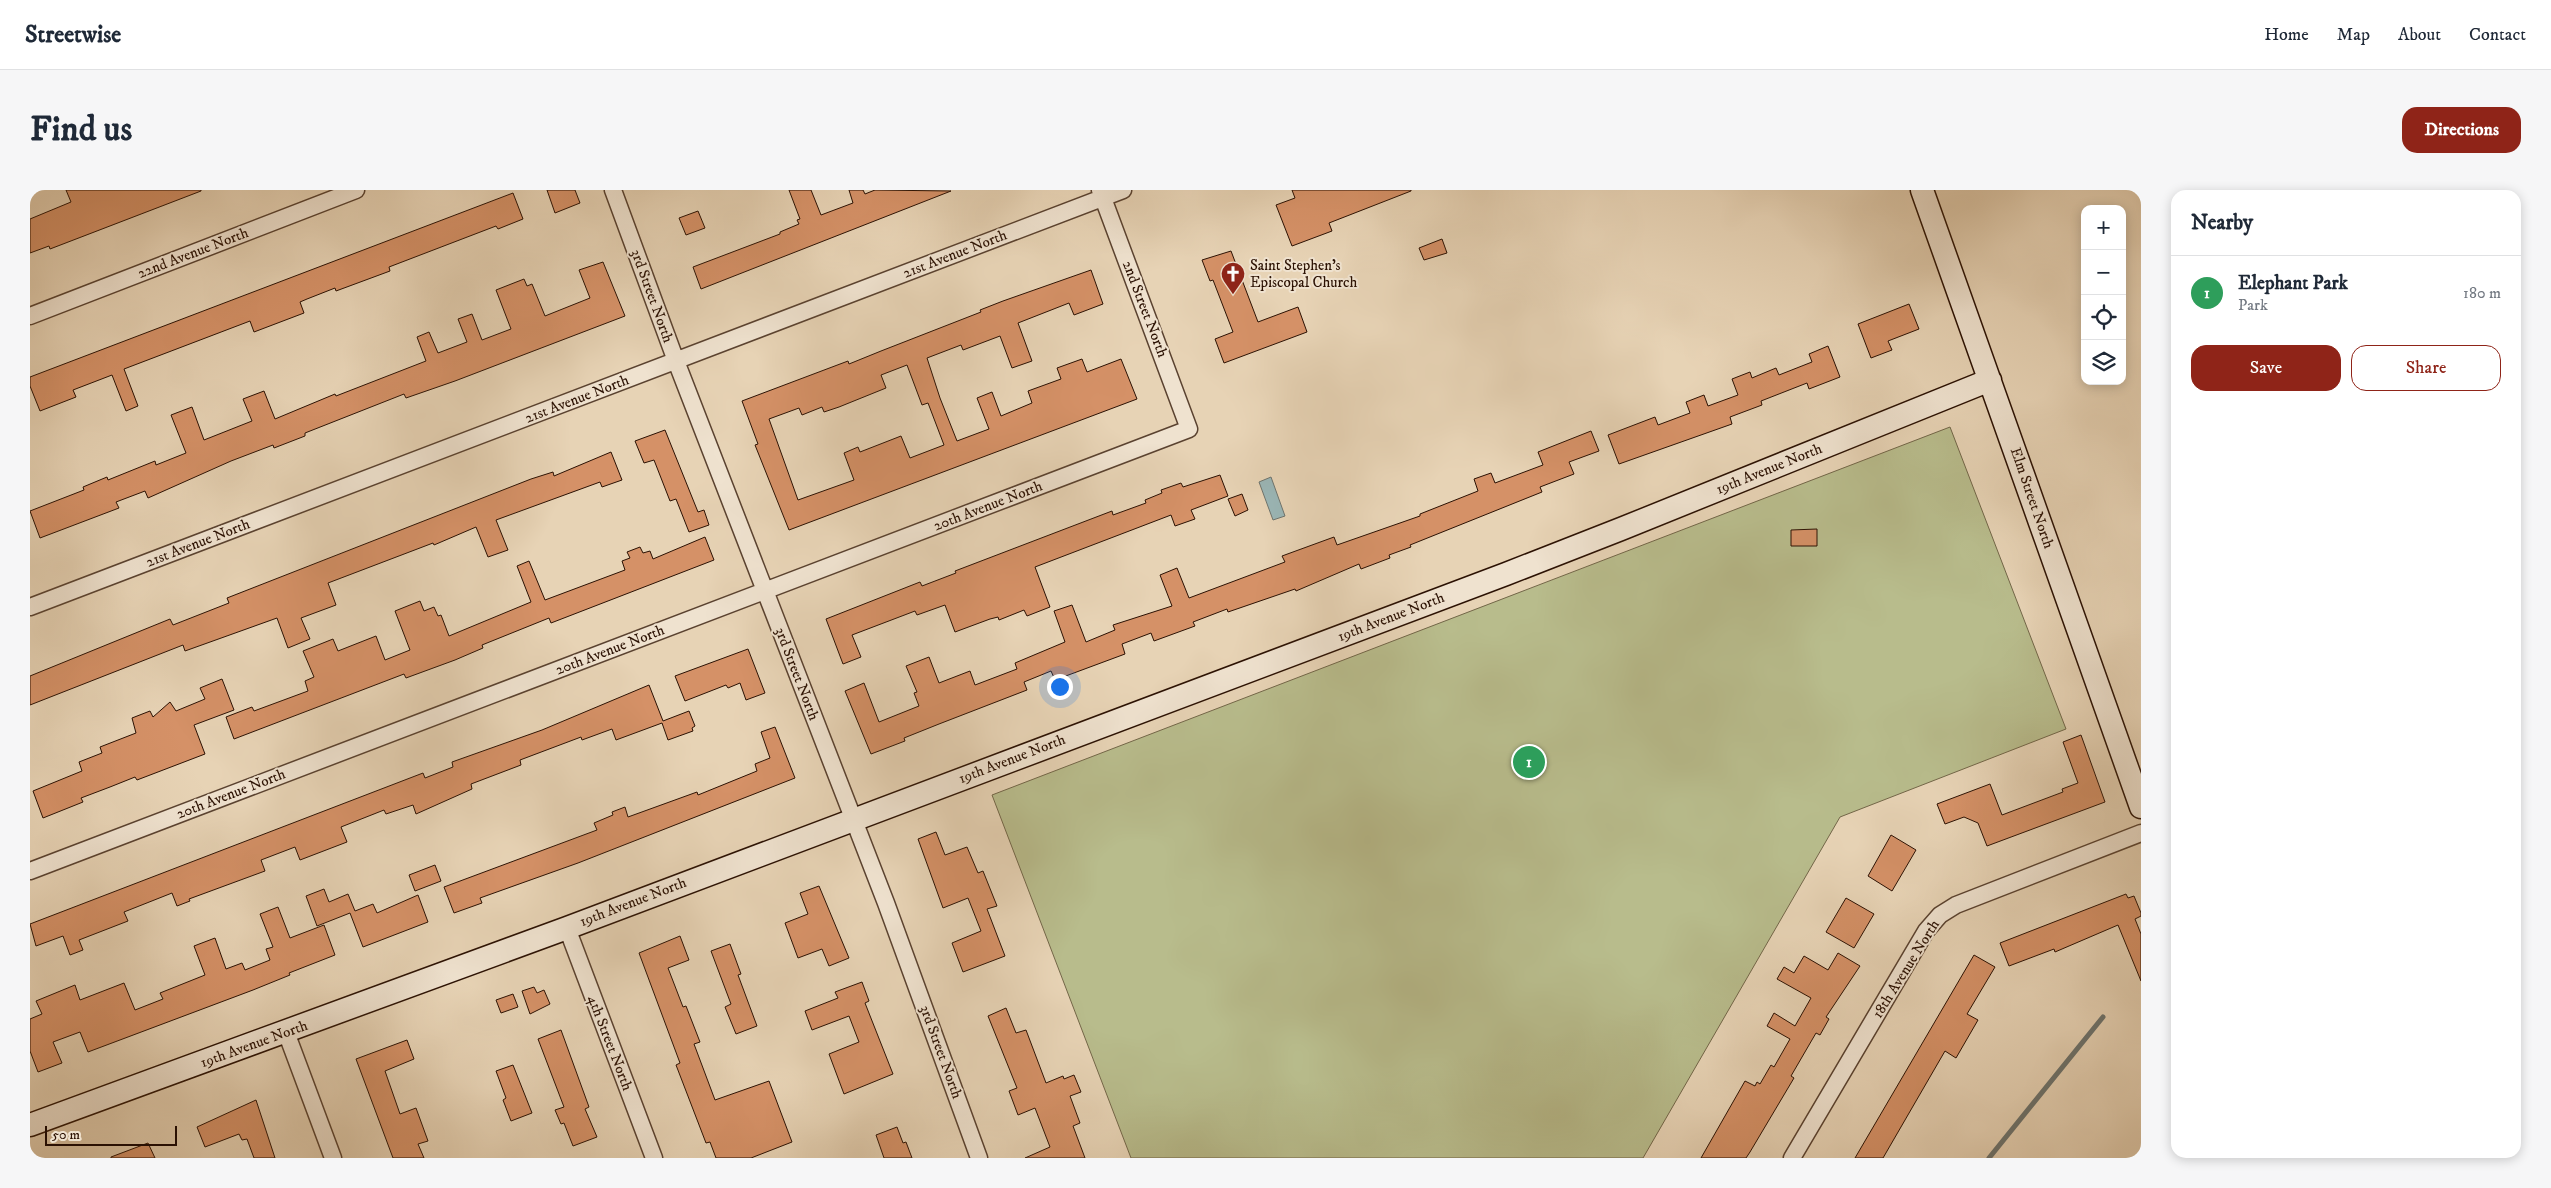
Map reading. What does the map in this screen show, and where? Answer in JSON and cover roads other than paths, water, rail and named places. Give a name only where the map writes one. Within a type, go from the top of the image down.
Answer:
[{"type":"street","name":"22nd Avenue North","points":[[30,316],[356,190]]},
{"type":"street","name":"3rd Street North","points":[[613,190],[676,361],[854,819],[979,1158]]},
{"type":"street","name":"21st Avenue North","points":[[30,607],[676,361],[1101,194],[1123,190]]},
{"type":"street","name":"Elm Street North","points":[[1922,190],[2141,807]]},
{"type":"street","name":"2nd Street North","points":[[1101,194],[1189,429]]},
{"type":"street","name":"19th Avenue North","points":[[30,1125],[567,928],[1614,532],[1990,380]]},
{"type":"street","name":"20th Avenue North","points":[[30,871],[1189,429]]},
{"type":"street","name":"18th Avenue North","points":[[1792,1158],[1926,931],[1940,915],[1956,905],[2141,833]]},
{"type":"street","name":"4th Street North","points":[[567,928],[654,1158]]},
{"type":"street","points":[[286,1032],[333,1158]]},
{"type":"water","points":[[1271,477],[1285,516],[1273,520],[1259,482]]},
{"type":"waterway","points":[[1989,1158],[2103,1017]]},
{"type":"place","name":"Saint Stephen's Episcopal Church","points":[[1233,295]]},
{"type":"place","name":"Elephant Park","points":[[1529,762]]}]
